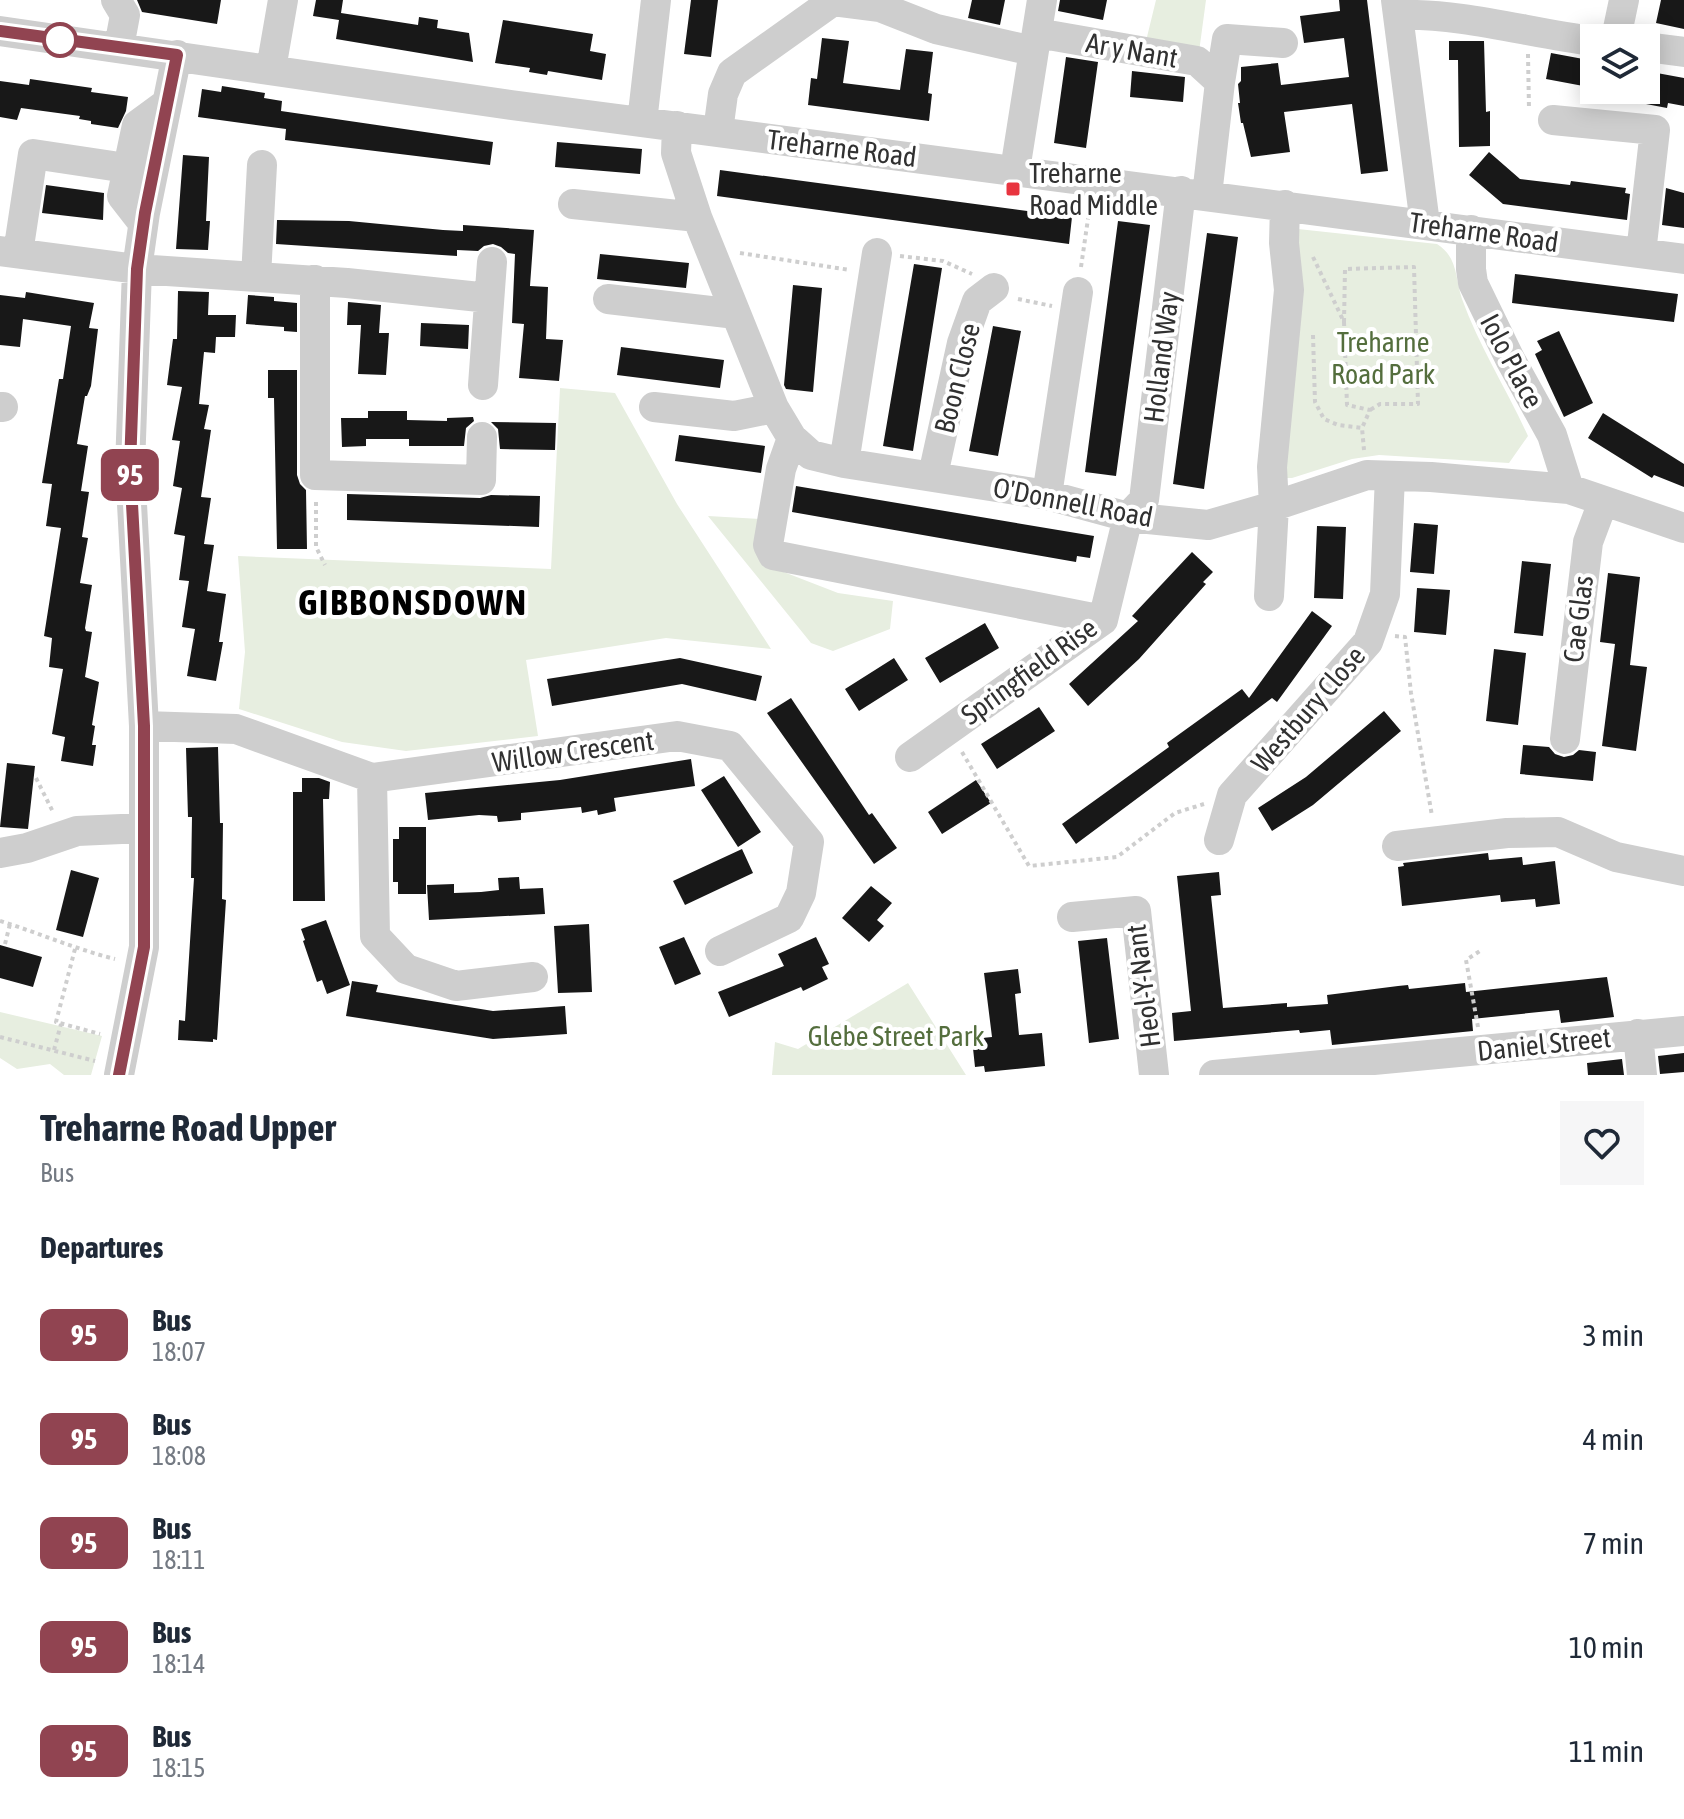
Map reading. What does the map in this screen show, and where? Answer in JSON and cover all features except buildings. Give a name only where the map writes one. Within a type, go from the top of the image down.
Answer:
[{"type":"street","points":[[116,0],[125,15],[119,47]]},
{"type":"street","points":[[271,69],[283,0]]},
{"type":"street","points":[[642,122],[656,0]]},
{"type":"street","points":[[1015,170],[1042,0]]},
{"type":"street","points":[[1619,24],[1624,0]]},
{"type":"street","points":[[718,131],[723,94],[732,73],[832,1]]},
{"type":"street","name":"Ar y Nant","points":[[832,1],[880,7],[936,29],[1197,61],[1220,82]]},
{"type":"street","points":[[1425,224],[1397,8],[1442,15],[1523,14],[1538,34],[1580,39]]},
{"type":"street","name":"Treharne Road","points":[[0,31],[642,122],[1684,259]]},
{"type":"street","points":[[1194,193],[1227,39],[1283,43]]},
{"type":"street","points":[[1660,49],[1684,52]]},
{"type":"street","points":[[122,1061],[144,947],[144,726],[130,467],[137,269],[143,223],[177,55]]},
{"type":"street","points":[[1553,120],[1670,132],[1641,253]]},
{"type":"street","name":"O'Donnell Road","points":[[677,126],[676,153],[697,217],[774,408],[792,438],[811,455],[1047,495],[1128,517],[1208,525],[1379,476],[1431,477],[1569,489],[1684,528]]},
{"type":"street","points":[[113,166],[33,154],[9,252],[137,269],[315,280],[489,298]]},
{"type":"street","points":[[256,277],[262,165]]},
{"type":"street","name":"Holland Way","points":[[1128,517],[1144,500],[1194,193]]},
{"type":"street","points":[[573,204],[697,217]]},
{"type":"street","points":[[1269,596],[1274,506],[1272,467],[1289,290],[1284,243],[1285,205]]},
{"type":"street","name":"Iolo Place","points":[[1471,230],[1473,283],[1552,435],[1569,489]]},
{"type":"street","points":[[844,463],[877,253]]},
{"type":"street","points":[[483,385],[492,262]]},
{"type":"street","points":[[315,280],[315,475],[481,480],[482,437]]},
{"type":"street","name":"Boon Close","points":[[933,475],[962,343],[977,301],[994,288]]},
{"type":"street","points":[[1047,495],[1078,292]]},
{"type":"street","points":[[608,299],[736,314]]},
{"type":"street","points":[[654,407],[734,416],[774,408]]},
{"type":"street","points":[[792,438],[781,469],[768,545],[773,555],[1103,620]]},
{"type":"street","name":"Westbury Close","points":[[1219,840],[1232,795],[1368,642],[1385,594],[1379,476]]},
{"type":"street","name":"Cae Glas","points":[[1565,739],[1588,542],[1603,502]]},
{"type":"street","name":"Springfield Rise","points":[[910,757],[1103,620],[1128,517]]},
{"type":"street","name":"Willow Crescent","points":[[144,726],[236,729],[372,778],[677,736],[730,746],[809,842],[801,893],[789,918],[720,951]]},
{"type":"street","points":[[372,778],[375,936],[406,969],[456,986],[533,977]]},
{"type":"street","points":[[0,853],[27,848],[77,831],[144,828]]},
{"type":"street","points":[[1397,846],[1507,833],[1558,832],[1616,857],[1684,871]]},
{"type":"street","name":"Heol-Y-Nant","points":[[1072,917],[1136,911],[1154,1075]]},
{"type":"street","name":"Daniel Street","points":[[1214,1075],[1684,1031]]},
{"type":"street","points":[[1638,1034],[1642,1075]]},
{"type":"path","points":[[1523,14],[1528,41],[1529,115],[1553,120]]},
{"type":"path","points":[[710,249],[856,270],[877,253],[943,261],[1016,299],[1061,308],[1078,292],[1093,180]]},
{"type":"path","points":[[1313,268],[1313,257],[1344,322]]},
{"type":"path","points":[[1370,410],[1347,405],[1345,269],[1414,267],[1418,404],[1380,404],[1370,410],[1362,428],[1379,476]]},
{"type":"path","points":[[1313,322],[1315,402],[1324,419],[1338,425],[1362,428]]},
{"type":"path","points":[[315,475],[316,547],[325,565]]},
{"type":"path","points":[[1371,634],[1405,637],[1411,693],[1436,842]]},
{"type":"path","points":[[949,729],[1029,866],[1117,857],[1175,813],[1232,795]]},
{"type":"path","points":[[36,778],[65,835]]},
{"type":"path","points":[[0,921],[57,939],[75,949],[140,965]]},
{"type":"path","points":[[5,944],[10,924]]},
{"type":"path","points":[[75,949],[56,1022],[122,1061]]},
{"type":"path","points":[[1480,951],[1466,960],[1483,1050]]},
{"type":"path","points":[[54,1050],[61,1024]]},
{"type":"path","points":[[0,1037],[122,1061]]},
{"type":"green space","points":[[1156,0],[1206,0],[1199,52],[1146,41]]},
{"type":"green space","name":"Treharne Road Park","points":[[1298,229],[1437,244],[1444,249],[1455,268],[1462,299],[1477,334],[1528,436],[1509,463],[1379,455],[1282,478]]},
{"type":"green space","points":[[560,388],[615,393],[677,504],[771,649],[666,638],[526,660],[538,736],[406,751],[342,742],[239,709],[245,652],[238,556],[551,569]]},
{"type":"green space","points":[[708,516],[760,519],[776,569],[838,593],[893,601],[890,629],[833,651],[811,643]]},
{"type":"green space","name":"Glebe Street Park","points":[[908,983],[966,1075],[772,1075],[775,1042],[798,1049]]},
{"type":"green space","points":[[0,1012],[102,1036],[91,1075],[64,1075],[50,1064],[17,1069],[0,1058]]},
{"type":"bus line","name":"95","points":[[0,31],[177,55],[145,213],[137,269],[130,467],[144,726],[144,947],[119,1075]]},
{"type":"place","name":"Treharne Road Middle","points":[[1013,189]]},
{"type":"district","name":"GIBBONSDOWN","points":[[413,602]]}]
